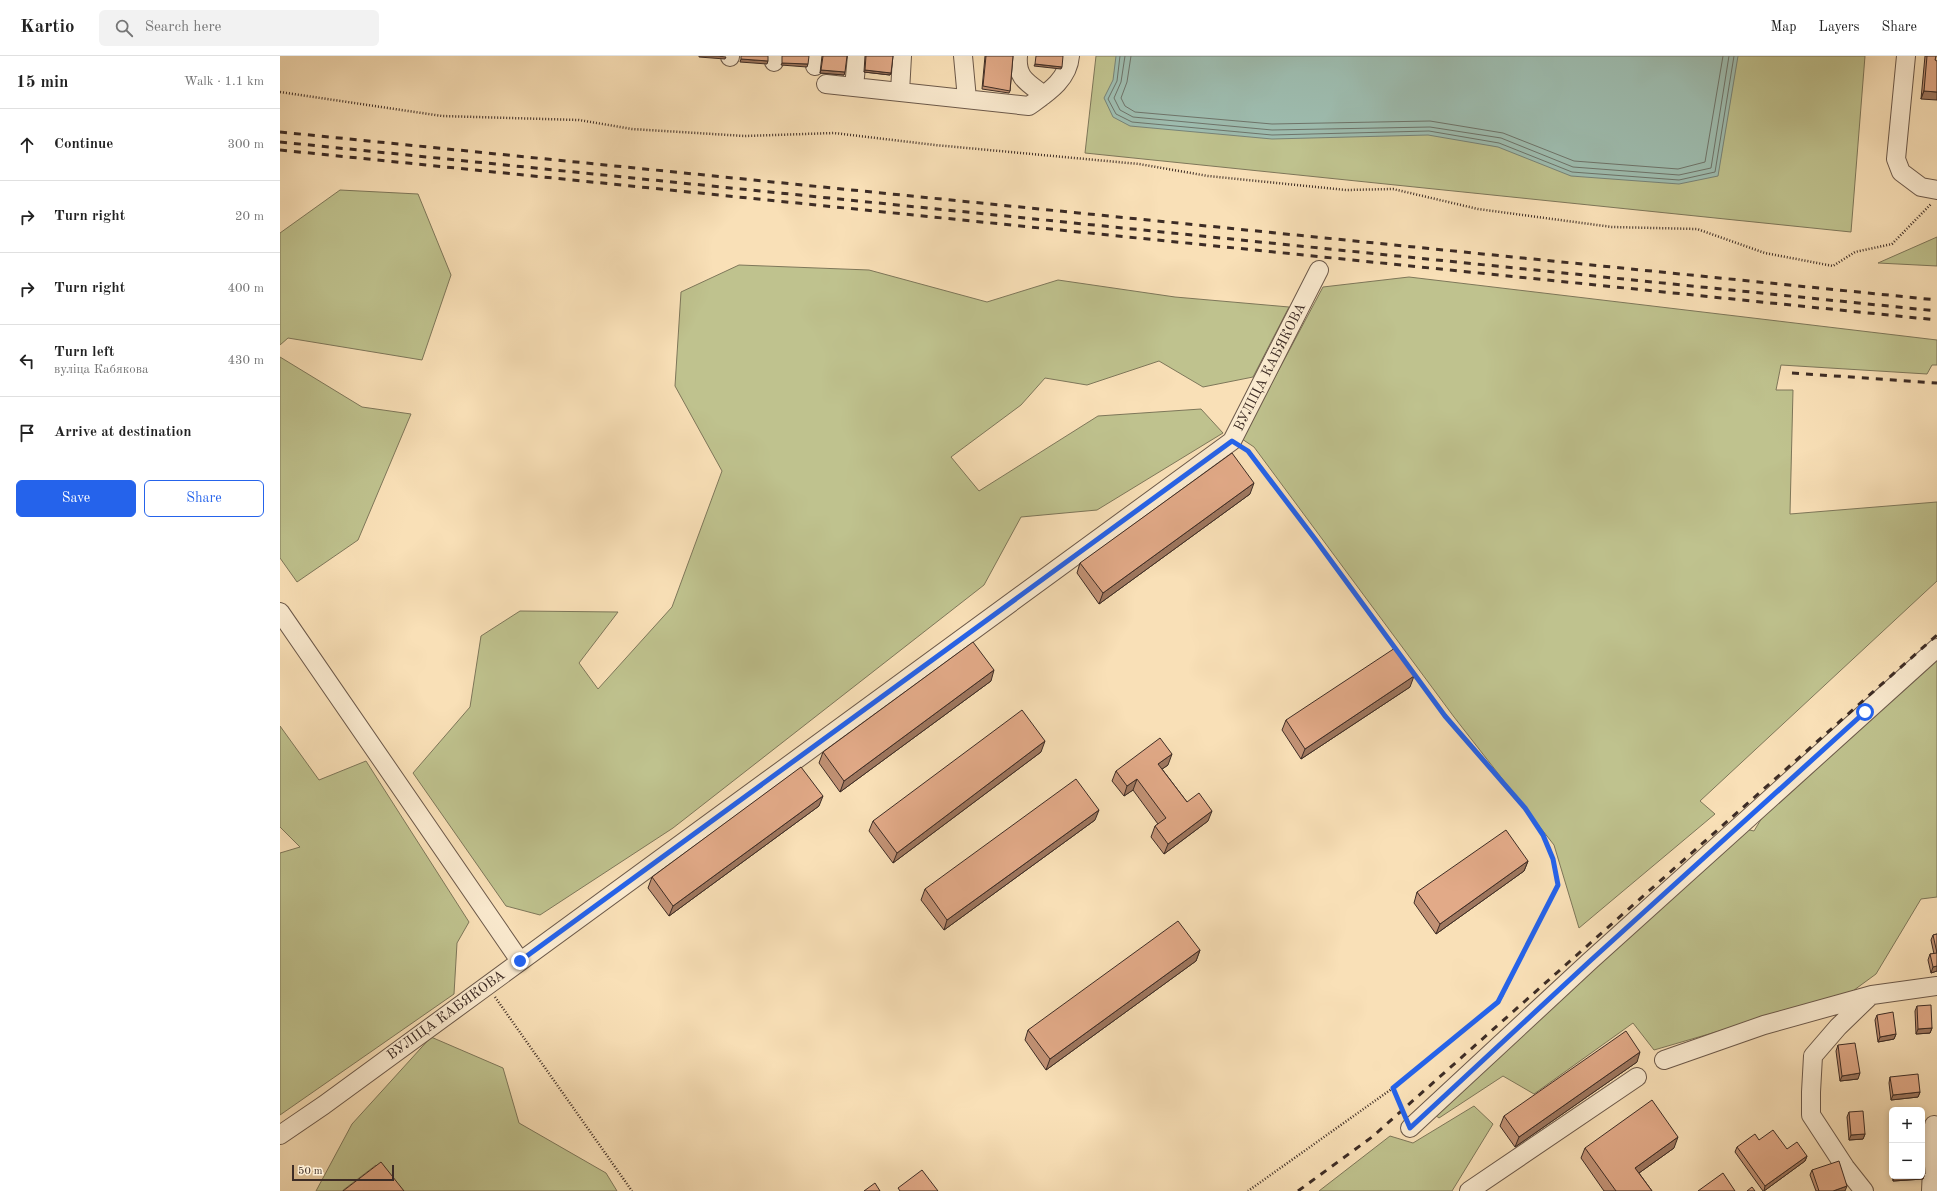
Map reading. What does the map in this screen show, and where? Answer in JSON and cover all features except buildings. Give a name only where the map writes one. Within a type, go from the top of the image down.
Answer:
[{"type":"street","points":[[854,87],[857,56]]},
{"type":"street","points":[[900,92],[902,56]]},
{"type":"street","points":[[963,56],[967,99]]},
{"type":"street","points":[[1018,56],[1017,67],[1023,79],[1044,95]]},
{"type":"street","points":[[826,84],[1029,106],[1056,86],[1069,64],[1070,56]]},
{"type":"street","points":[[1906,56],[1896,159],[1901,172],[1934,196]]},
{"type":"street","name":"ВУЛІЦА КАБЯКОВА","points":[[280,1135],[324,1105],[1232,441],[1319,270]]},
{"type":"street","points":[[280,612],[520,961]]},
{"type":"street","points":[[1410,1128],[1590,961],[1937,648]]},
{"type":"street","points":[[1664,1060],[1764,1025],[1872,995],[1937,986]]},
{"type":"street","points":[[1864,1191],[1844,1167],[1811,1115],[1811,1092],[1813,1056],[1838,1027],[1872,995]]},
{"type":"street","points":[[1469,1191],[1637,1077]]},
{"type":"street","points":[[1928,1191],[1934,1125]]},
{"type":"path","points":[[280,92],[442,116],[579,120],[632,130],[744,136],[834,133],[934,145],[1131,163],[1208,176],[1323,188],[1346,190],[1393,189],[1478,209],[1612,227],[1698,229],[1764,253],[1833,266],[1855,252],[1892,244],[1934,196]]},
{"type":"path","points":[[1232,441],[1248,451],[1315,539],[1445,716],[1525,808],[1543,835],[1553,859],[1558,885],[1498,1002],[1393,1088],[1248,1191]]},
{"type":"path","points":[[487,985],[632,1191]]},
{"type":"path","points":[[1393,1088],[1410,1128]]},
{"type":"green space","points":[[1096,56],[1865,56],[1851,232],[1085,153]]},
{"type":"green space","points":[[340,190],[418,194],[451,275],[422,360],[288,338],[280,345],[280,233]]},
{"type":"green space","points":[[1937,237],[1937,266],[1878,263]]},
{"type":"green space","points":[[739,265],[869,270],[987,302],[1058,280],[1175,297],[1289,307],[1253,377],[1203,387],[1159,361],[1087,385],[1045,378],[1021,405],[951,457],[979,491],[1098,416],[1201,409],[1223,433],[1097,510],[1021,517],[984,585],[673,828],[540,915],[506,906],[413,773],[470,707],[481,636],[520,611],[618,612],[579,663],[598,689],[672,607],[722,471],[675,386],[681,292]]},
{"type":"green space","points":[[1409,277],[1937,340],[1937,365],[1932,365],[1927,374],[1781,365],[1776,390],[1793,390],[1790,514],[1937,502],[1937,581],[1700,801],[1715,814],[1579,928],[1554,845],[1454,717],[1254,447],[1242,439],[1323,287]]},
{"type":"green space","points":[[280,357],[362,407],[411,414],[358,540],[297,582],[280,558]]},
{"type":"green space","points":[[1937,655],[1937,897],[1921,899],[1876,974],[1850,993],[1654,1050],[1633,1023],[1534,1094],[1503,1076],[1439,1118],[1422,1105],[1732,826],[1754,831],[1766,811]]},
{"type":"green space","points":[[280,726],[319,780],[366,761],[469,922],[457,943],[454,994],[280,1115],[280,853],[300,847],[280,827]]},
{"type":"green space","points":[[431,1037],[503,1068],[519,1123],[606,1173],[617,1191],[402,1191],[376,1165],[342,1191],[316,1191],[352,1124]]},
{"type":"green space","points":[[1474,1106],[1493,1124],[1452,1191],[1319,1191],[1390,1136],[1413,1143]]},
{"type":"water","points":[[1116,56],[1738,56],[1718,176],[1679,184],[1571,176],[1498,147],[1428,135],[1272,139],[1130,126],[1113,117],[1104,98],[1113,80]]},
{"type":"railway","points":[[280,132],[1937,300]]},
{"type":"railway","points":[[280,142],[1937,311]]},
{"type":"railway","points":[[280,150],[1937,320]]},
{"type":"railway","points":[[1792,373],[1937,383]]},
{"type":"railway","points":[[1298,1191],[1372,1137],[1937,635]]},
{"type":"route","points":[[520,961],[982,622],[1232,441],[1248,451],[1315,539],[1445,716],[1525,808],[1543,835],[1553,859],[1558,885],[1498,1002],[1393,1088],[1410,1128],[1590,961],[1865,712]]}]
